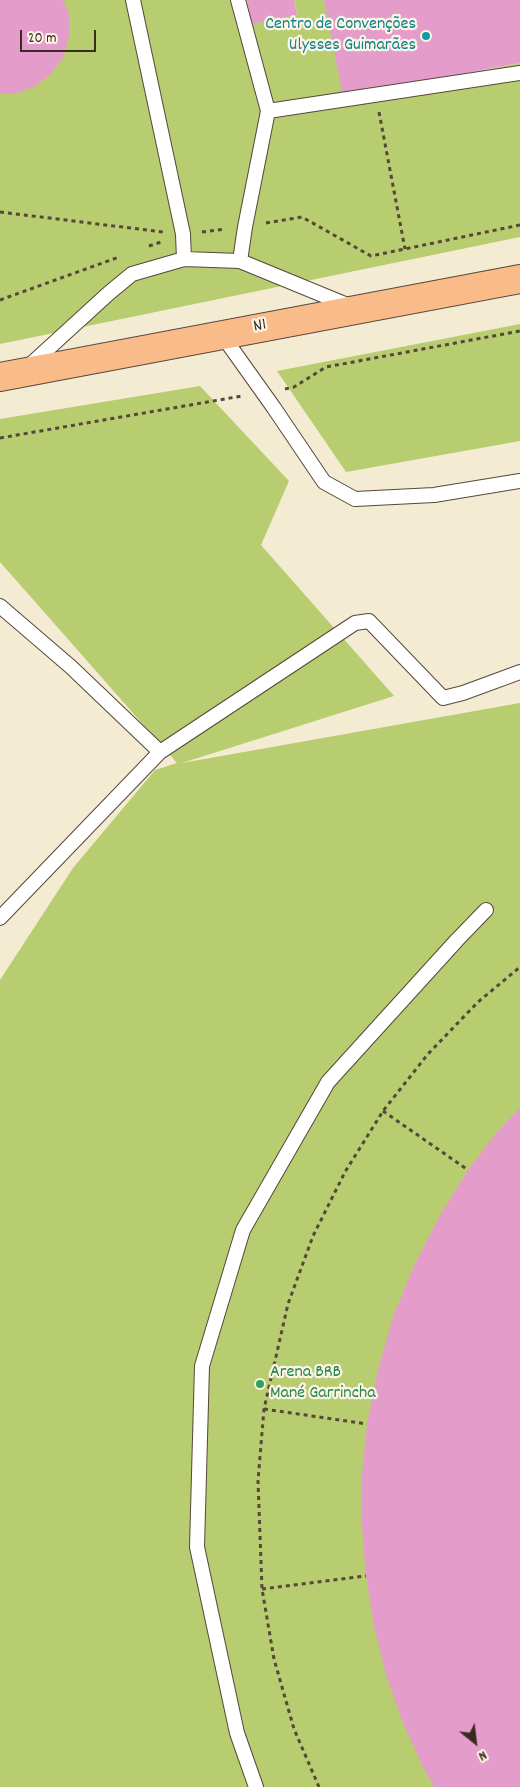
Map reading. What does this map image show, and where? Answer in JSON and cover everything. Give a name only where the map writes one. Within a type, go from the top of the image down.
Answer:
[{"type":"highway","name":"N1","points":[[11,375],[520,279]]},
{"type":"lane","points":[[133,0],[183,234],[184,259]]},
{"type":"lane","points":[[238,0],[268,111],[240,261]]},
{"type":"lane","points":[[268,111],[520,73]]},
{"type":"lane","points":[[11,375],[132,274],[184,259],[240,261],[358,309]]},
{"type":"lane","points":[[222,335],[324,482],[355,499],[434,495],[520,481]]},
{"type":"lane","points":[[0,606],[71,668],[160,752]]},
{"type":"lane","points":[[0,918],[160,752],[355,623],[369,621],[443,698],[463,693],[520,672]]},
{"type":"lane","points":[[256,1787],[237,1733],[197,1547],[202,1366],[243,1230],[328,1082],[456,940],[486,910]]},
{"type":"path","points":[[376,95],[405,249]]},
{"type":"path","points":[[0,212],[183,234]]},
{"type":"path","points":[[319,1787],[292,1720],[274,1659],[262,1589],[258,1481],[264,1409],[288,1304],[313,1236],[345,1172],[383,1111],[428,1054],[478,1002],[520,967]]},
{"type":"path","points":[[383,1111],[468,1170]]},
{"type":"path","points":[[264,1409],[367,1424]]},
{"type":"path","points":[[262,1589],[366,1576]]},
{"type":"green space","points":[[0,0],[247,0],[251,23],[297,15],[294,0],[324,0],[356,95],[520,63],[520,237],[0,344]]},
{"type":"green space","points":[[520,324],[520,441],[346,472],[277,371]]},
{"type":"green space","name":"Arena BRB Mané Garrincha","points":[[200,386],[289,481],[261,545],[394,696],[182,763],[520,703],[520,1787],[0,1787],[0,980],[73,868],[155,770],[177,763],[0,562],[0,419]]},
{"type":"building","points":[[0,0],[63,0],[69,14],[69,36],[64,56],[51,74],[34,87],[14,94],[0,94]]},
{"type":"building","name":"Centro de Convenções Ulysses Guimarães","points":[[247,0],[294,0],[297,15],[251,24]]},
{"type":"building","name":"Centro de Convenções Ulysses Guimarães","points":[[324,0],[520,0],[520,63],[343,96]]},
{"type":"building","points":[[520,1108],[520,1787],[434,1787],[403,1723],[386,1675],[374,1626],[366,1576],[362,1525],[362,1474],[367,1424],[378,1370],[393,1317],[414,1266],[439,1217],[468,1170],[496,1133]]},
{"type":"place","name":"Centro de Convenções Ulysses Guimarães","points":[[426,36]]},
{"type":"place","name":"Arena BRB Mané Garrincha","points":[[260,1384]]}]
